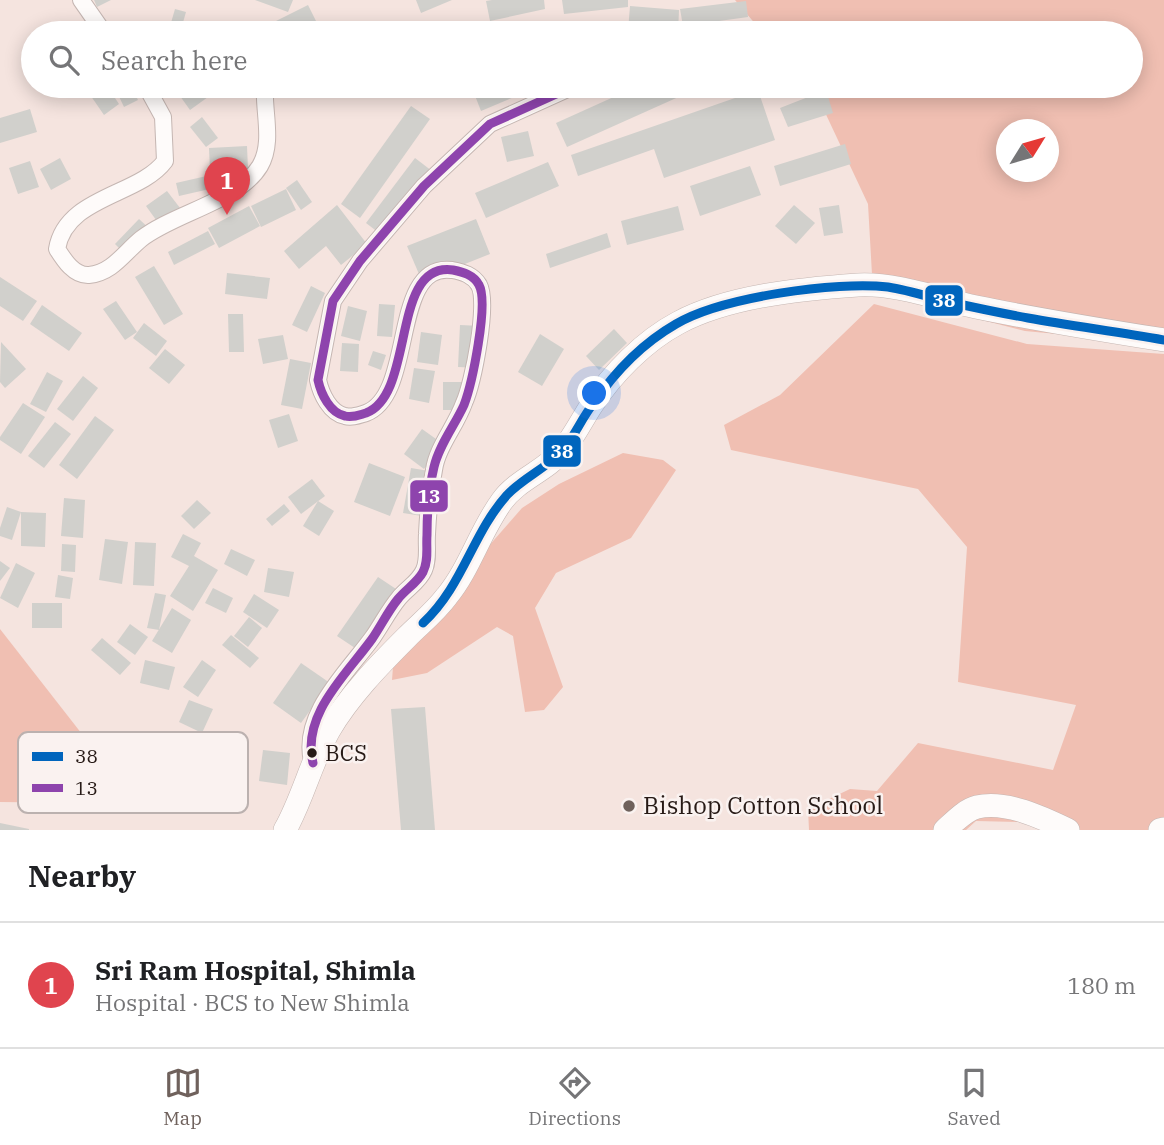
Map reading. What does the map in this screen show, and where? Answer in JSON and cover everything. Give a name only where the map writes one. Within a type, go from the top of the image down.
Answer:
[{"type":"highway","points":[[285,830],[297,809],[313,763],[330,730],[345,708],[406,638],[450,593],[483,530],[502,501],[516,486],[563,450],[592,404],[616,373],[649,343],[678,323],[716,307],[766,296],[861,285],[891,287],[1027,318],[1164,340]]},
{"type":"highway","points":[[945,830],[975,807],[990,806],[1032,813],[1068,830]]},
{"type":"street","points":[[80,0],[95,21]]},
{"type":"street","points":[[153,98],[163,117],[165,161],[150,175],[82,211],[65,229],[57,249],[75,270],[85,275],[112,267],[142,238],[169,221],[228,195],[260,166],[267,143],[265,98]]},
{"type":"street","points":[[313,763],[309,750],[311,737],[322,706],[397,600],[420,578],[425,568],[428,510],[434,468],[469,390],[483,314],[480,285],[467,274],[441,270],[428,276],[418,286],[412,300],[396,369],[387,391],[371,411],[356,416],[344,416],[331,407],[321,392],[318,380],[333,301],[360,261],[424,186],[477,134],[490,124],[547,98]]},
{"type":"shaded area","points":[[735,0],[1164,0],[1164,344],[1025,331],[873,292],[868,204],[822,106],[816,98],[1143,98],[1143,21],[753,21]]},
{"type":"shaded area","points":[[874,304],[1027,344],[1164,354],[1164,830],[1048,830],[1023,822],[976,821],[966,830],[809,830],[808,809],[850,789],[877,791],[918,743],[1053,770],[1076,705],[958,682],[967,547],[918,489],[731,450],[724,425],[780,395]]},
{"type":"shaded area","points":[[623,453],[663,460],[676,470],[631,538],[556,573],[535,608],[563,687],[544,710],[525,712],[513,636],[497,627],[427,673],[392,680],[394,654],[522,508],[559,484]]},
{"type":"shaded area","points":[[0,629],[80,732],[18,732],[18,802],[0,802]]},
{"type":"building","points":[[94,0],[111,0],[97,7]]},
{"type":"building","points":[[255,0],[293,0],[288,12]]},
{"type":"building","points":[[416,0],[452,0],[421,13]]},
{"type":"building","points":[[544,0],[545,9],[490,21],[486,1]]},
{"type":"building","points":[[562,0],[628,0],[628,7],[564,14]]},
{"type":"building","points":[[746,1],[748,17],[719,21],[682,21],[680,9]]},
{"type":"building","points":[[308,5],[316,21],[276,21]]},
{"type":"building","points":[[630,6],[679,10],[679,21],[629,21]]},
{"type":"building","points":[[175,9],[186,12],[183,21],[172,21]]},
{"type":"building","points":[[92,98],[115,98],[119,104],[104,115]]},
{"type":"building","points":[[120,98],[137,98],[138,100],[124,107]]},
{"type":"building","points":[[181,98],[207,98],[190,110]]},
{"type":"building","points":[[476,98],[512,98],[481,111]]},
{"type":"building","points":[[611,98],[676,98],[567,147],[556,123]]},
{"type":"building","points":[[735,98],[761,98],[775,140],[664,178],[654,149],[578,176],[571,155]]},
{"type":"building","points":[[806,98],[828,98],[833,113],[788,127],[780,108]]},
{"type":"building","points":[[411,106],[430,119],[360,218],[341,204]]},
{"type":"building","points":[[30,109],[37,132],[0,143],[0,118]]},
{"type":"building","points":[[202,117],[218,138],[206,147],[190,127]]},
{"type":"building","points":[[528,131],[534,156],[507,162],[501,137]]},
{"type":"building","points":[[845,144],[851,164],[780,186],[774,166]]},
{"type":"building","points":[[247,146],[248,169],[210,171],[209,148]]},
{"type":"building","points":[[60,158],[71,179],[51,190],[40,169]]},
{"type":"building","points":[[415,158],[432,171],[383,236],[366,223]]},
{"type":"building","points":[[30,161],[39,187],[18,194],[9,168]]},
{"type":"building","points":[[548,162],[559,186],[486,218],[475,193]]},
{"type":"building","points":[[750,166],[761,195],[700,216],[690,186]]},
{"type":"building","points":[[211,175],[214,188],[179,196],[176,183]]},
{"type":"building","points":[[297,180],[312,202],[301,210],[286,188]]},
{"type":"building","points":[[286,189],[296,210],[261,227],[251,206]]},
{"type":"building","points":[[167,191],[180,208],[159,224],[146,206]]},
{"type":"building","points":[[337,205],[367,244],[341,265],[326,246],[299,269],[284,251]]},
{"type":"building","points":[[794,205],[815,223],[796,244],[775,226]]},
{"type":"building","points":[[839,205],[843,233],[824,236],[819,208]]},
{"type":"building","points":[[249,206],[260,226],[219,248],[208,228]]},
{"type":"building","points":[[678,206],[684,230],[627,245],[621,221]]},
{"type":"building","points":[[139,219],[153,232],[129,258],[115,244]]},
{"type":"building","points":[[476,219],[490,254],[422,281],[407,246]]},
{"type":"building","points":[[208,231],[215,244],[174,265],[168,252]]},
{"type":"building","points":[[607,233],[611,247],[550,268],[546,254]]},
{"type":"building","points":[[154,266],[183,314],[164,325],[135,277]]},
{"type":"building","points":[[227,273],[270,278],[267,299],[225,294]]},
{"type":"building","points":[[0,277],[37,301],[23,321],[0,306]]},
{"type":"building","points":[[311,286],[325,293],[307,332],[292,325]]},
{"type":"building","points":[[116,301],[137,332],[125,340],[103,309]]},
{"type":"building","points":[[379,304],[395,305],[392,337],[377,336]]},
{"type":"building","points":[[42,305],[82,333],[69,351],[30,324]]},
{"type":"building","points":[[348,306],[367,311],[360,341],[341,336]]},
{"type":"building","points":[[228,314],[243,314],[244,352],[229,352]]},
{"type":"building","points":[[144,323],[167,341],[156,356],[133,338]]},
{"type":"building","points":[[460,325],[481,326],[479,368],[458,367]]},
{"type":"building","points":[[614,329],[627,343],[599,370],[586,356]]},
{"type":"building","points":[[421,332],[442,335],[438,365],[417,362]]},
{"type":"building","points":[[540,334],[564,349],[542,386],[518,372]]},
{"type":"building","points":[[283,335],[288,359],[263,364],[258,339]]},
{"type":"building","points":[[1,342],[26,369],[5,388],[0,382]]},
{"type":"building","points":[[342,343],[359,344],[358,372],[340,371]]},
{"type":"building","points":[[165,349],[185,365],[169,384],[149,368]]},
{"type":"building","points":[[373,351],[386,355],[381,370],[368,365]]},
{"type":"building","points":[[290,359],[311,363],[302,409],[281,405]]},
{"type":"building","points":[[414,368],[435,371],[429,403],[409,399]]},
{"type":"building","points":[[47,372],[63,381],[46,412],[30,404]]},
{"type":"building","points":[[83,376],[98,388],[73,421],[57,409]]},
{"type":"building","points":[[443,382],[463,382],[464,410],[443,410]]},
{"type":"building","points":[[23,403],[45,417],[21,454],[0,440],[0,437]]},
{"type":"building","points":[[289,414],[298,441],[278,448],[269,420]]},
{"type":"building","points":[[95,416],[114,430],[77,479],[59,465]]},
{"type":"building","points":[[55,422],[71,434],[44,468],[28,456]]},
{"type":"building","points":[[422,429],[443,444],[424,469],[404,454]]},
{"type":"building","points":[[369,463],[405,477],[390,516],[354,502]]},
{"type":"building","points":[[411,468],[429,471],[422,516],[403,513]]},
{"type":"building","points":[[312,479],[325,496],[301,514],[288,497]]},
{"type":"building","points":[[64,498],[85,500],[83,538],[61,536]]},
{"type":"building","points":[[197,500],[211,513],[194,529],[181,516]]},
{"type":"building","points":[[318,501],[334,511],[319,536],[303,526]]},
{"type":"building","points":[[284,504],[290,511],[272,526],[266,519]]},
{"type":"building","points":[[7,507],[21,512],[12,540],[0,536]]},
{"type":"building","points":[[21,512],[46,513],[45,547],[21,546]]},
{"type":"building","points":[[183,534],[201,543],[194,556],[218,570],[193,611],[170,596],[189,566],[171,557]]},
{"type":"building","points":[[105,539],[128,542],[122,584],[99,580]]},
{"type":"building","points":[[135,542],[156,543],[154,586],[133,585]]},
{"type":"building","points":[[62,544],[76,545],[75,572],[61,571]]},
{"type":"building","points":[[231,549],[255,560],[247,576],[224,564]]},
{"type":"building","points":[[0,561],[10,568],[0,581]]},
{"type":"building","points":[[16,563],[35,573],[18,608],[0,598]]},
{"type":"building","points":[[268,568],[294,572],[289,597],[264,592]]},
{"type":"building","points":[[58,575],[73,578],[70,599],[55,597]]},
{"type":"building","points":[[378,577],[405,595],[364,654],[337,636]]},
{"type":"building","points":[[213,588],[233,598],[226,613],[205,603]]},
{"type":"building","points":[[155,593],[166,595],[159,630],[147,628]]},
{"type":"building","points":[[254,594],[279,610],[267,628],[243,612]]},
{"type":"building","points":[[32,603],[62,603],[62,628],[32,628]]},
{"type":"building","points":[[172,608],[191,620],[172,653],[152,641]]},
{"type":"building","points":[[249,617],[262,628],[248,647],[234,636]]},
{"type":"building","points":[[130,624],[148,637],[135,655],[117,642]]},
{"type":"building","points":[[231,635],[259,658],[250,668],[222,645]]},
{"type":"building","points":[[102,638],[131,663],[120,675],[91,650]]},
{"type":"building","points":[[145,660],[175,667],[169,690],[140,683]]},
{"type":"building","points":[[202,660],[216,670],[198,697],[183,687]]},
{"type":"building","points":[[301,663],[330,683],[301,723],[273,703]]},
{"type":"building","points":[[189,700],[213,709],[202,732],[179,722]]},
{"type":"building","points":[[425,707],[435,830],[401,830],[391,709]]},
{"type":"building","points":[[263,750],[290,753],[287,785],[259,781]]},
{"type":"building","points":[[0,823],[29,829],[29,830],[0,830]]},
{"type":"transit line","name":"13","points":[[313,763],[311,745],[314,728],[328,697],[372,639],[394,604],[418,579],[425,567],[434,467],[467,395],[481,325],[482,294],[479,285],[471,276],[453,270],[433,273],[420,286],[411,306],[392,381],[382,401],[366,413],[348,417],[331,407],[318,380],[333,301],[360,261],[424,186],[490,124],[547,98]]},
{"type":"transit line","name":"38","points":[[423,623],[448,593],[485,526],[507,495],[561,452],[601,392],[630,360],[652,340],[696,314],[780,293],[839,286],[888,287],[1007,314],[1164,340]]},
{"type":"place","name":"Sri Ram Hospital, Shimla","points":[[227,215]]},
{"type":"place","name":"BCS","points":[[312,753]]},
{"type":"place","name":"Bishop Cotton School","points":[[629,806]]}]
